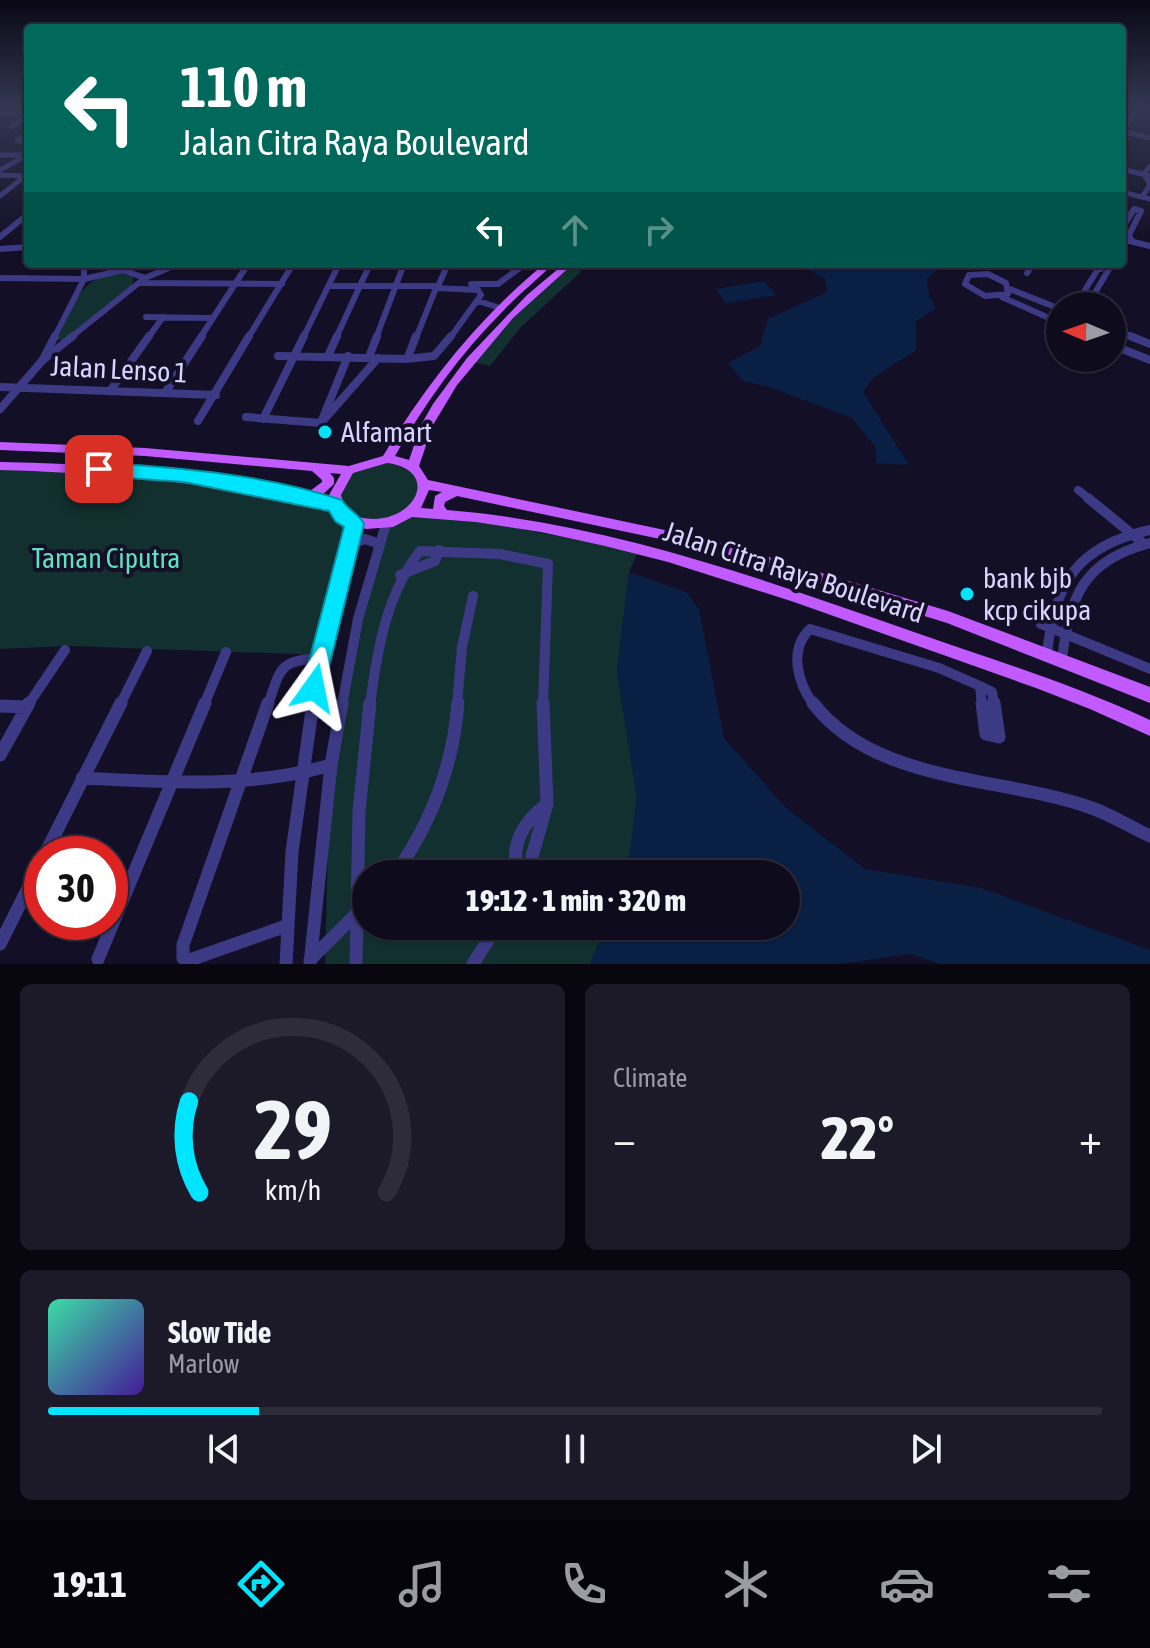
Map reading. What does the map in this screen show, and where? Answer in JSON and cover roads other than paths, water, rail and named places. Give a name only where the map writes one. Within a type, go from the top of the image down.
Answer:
[{"type":"main road","points":[[387,459],[443,370],[500,308],[545,268]]},
{"type":"main road","points":[[413,466],[436,409],[458,378],[505,321],[565,268]]},
{"type":"main road","points":[[396,443],[404,451],[419,448]]},
{"type":"main road","points":[[0,446],[61,448],[317,469],[349,470],[387,459],[413,466],[424,484],[417,505],[386,524],[354,524],[341,516],[335,505],[339,485],[349,470]]},
{"type":"main road","points":[[46,467],[58,457],[61,448]]},
{"type":"main road","points":[[0,466],[184,475],[335,505]]},
{"type":"main road","points":[[309,498],[328,484],[328,478],[317,469]]},
{"type":"main road","name":"Jalan Citra Raya Boulevard","points":[[424,484],[712,545],[898,601],[1047,653],[1150,695]]},
{"type":"main road","points":[[443,514],[438,507],[439,499],[456,490]]},
{"type":"main road","name":"Jalan Citra Raya Boulevard","points":[[410,512],[468,515],[621,545],[707,566],[1029,679],[1150,728]]},
{"type":"street","points":[[0,155],[24,155]]},
{"type":"street","points":[[0,173],[24,158]]},
{"type":"street","points":[[1126,189],[1147,195],[1150,166]]},
{"type":"street","points":[[1126,170],[1147,175]]},
{"type":"street","points":[[0,173],[24,176]]},
{"type":"street","points":[[0,196],[24,177]]},
{"type":"street","points":[[0,237],[24,217]]},
{"type":"street","points":[[19,221],[24,221]]},
{"type":"street","points":[[1126,237],[1150,244]]},
{"type":"street","points":[[0,249],[24,247]]},
{"type":"street","points":[[42,361],[84,279],[84,268]]},
{"type":"street","points":[[0,409],[42,361],[143,280],[169,268]]},
{"type":"street","points":[[165,393],[245,268]]},
{"type":"street","points":[[198,421],[291,268]]},
{"type":"street","points":[[263,419],[337,268]]},
{"type":"street","points":[[328,356],[368,268]]},
{"type":"street","points":[[321,423],[373,358],[403,268]]},
{"type":"street","points":[[408,357],[446,268]]},
{"type":"street","points":[[329,286],[498,284],[520,268]]},
{"type":"street","points":[[1027,273],[1030,268]]},
{"type":"street","points":[[1099,268],[1085,290],[1087,295],[1093,296],[1110,268]]},
{"type":"street","points":[[0,278],[84,279],[119,269],[130,270],[143,280],[282,284]]},
{"type":"street","points":[[1046,303],[1010,289],[1006,283],[988,274],[977,273],[964,279],[971,290],[1002,297],[1046,317]]},
{"type":"street","points":[[278,356],[434,356],[481,295],[476,289],[438,286]]},
{"type":"street","points":[[1002,297],[1010,289]]},
{"type":"street","points":[[478,301],[500,308]]},
{"type":"street","points":[[146,317],[211,318]]},
{"type":"street","points":[[110,391],[163,317]]},
{"type":"street","points":[[1126,335],[1150,344]]},
{"type":"street","points":[[1126,351],[1150,360]]},
{"type":"street","points":[[321,423],[348,356]]},
{"type":"street","name":"Jalan Lenso 1","points":[[0,387],[216,395]]},
{"type":"street","points":[[246,417],[321,423]]},
{"type":"street","points":[[1078,490],[1147,543]]},
{"type":"street","points":[[286,964],[297,777],[320,658],[354,524]]},
{"type":"street","points":[[310,962],[331,765],[358,619],[386,524]]},
{"type":"street","points":[[1047,653],[1045,626],[1056,595],[1076,566],[1100,548],[1132,533],[1150,530]]},
{"type":"street","points":[[348,546],[365,539],[380,544]]},
{"type":"street","points":[[1062,659],[1071,601],[1088,574],[1110,556],[1147,543]]},
{"type":"street","points":[[358,860],[371,689],[388,610],[400,575],[415,553],[439,550],[500,554],[548,564],[542,681],[547,804],[531,860]]},
{"type":"street","points":[[404,860],[430,820],[447,775],[454,733],[463,626],[473,596]]},
{"type":"street","points":[[1045,626],[1150,669]]},
{"type":"street","points":[[980,686],[939,668],[818,630],[806,632],[797,657],[797,672],[807,693],[827,718],[859,745],[885,758],[1089,807],[1150,836]]},
{"type":"street","points":[[0,755],[65,650]]},
{"type":"street","points":[[54,836],[147,651]]},
{"type":"street","points":[[98,959],[226,652]]},
{"type":"street","points":[[286,926],[190,960],[183,958],[183,945],[281,668],[291,660],[320,658]]},
{"type":"street","points":[[0,706],[27,707]]},
{"type":"street","points":[[82,778],[172,782],[240,780],[297,777],[331,765]]},
{"type":"street","points":[[514,860],[518,833],[531,815],[547,804]]},
{"type":"street","points":[[0,944],[24,896]]},
{"type":"street","points":[[310,962],[352,918]]},
{"type":"street","points":[[355,940],[356,964]]},
{"type":"street","points":[[473,964],[488,940]]},
{"type":"water","points":[[804,268],[939,268],[927,279],[929,296],[936,308],[916,321],[916,350],[873,378],[863,392],[909,465],[876,463],[876,448],[852,418],[769,387],[743,381],[728,363],[760,346],[768,319],[827,292],[825,279]]},
{"type":"water","points":[[764,281],[776,295],[726,303],[716,289]]},
{"type":"water","points":[[629,572],[686,592],[699,609],[724,738],[786,808],[865,869],[981,888],[1150,950],[1150,964],[941,964],[911,954],[838,964],[590,964],[600,940],[800,940],[800,860],[629,860],[637,798],[617,671]]},
{"type":"place","name":"Alfamart","points":[[325,432]]},
{"type":"place","name":"bank bjb kcp cikupa","points":[[967,594]]},
{"type":"park label","name":"Taman Ciputra","points":[[106,558]]}]
